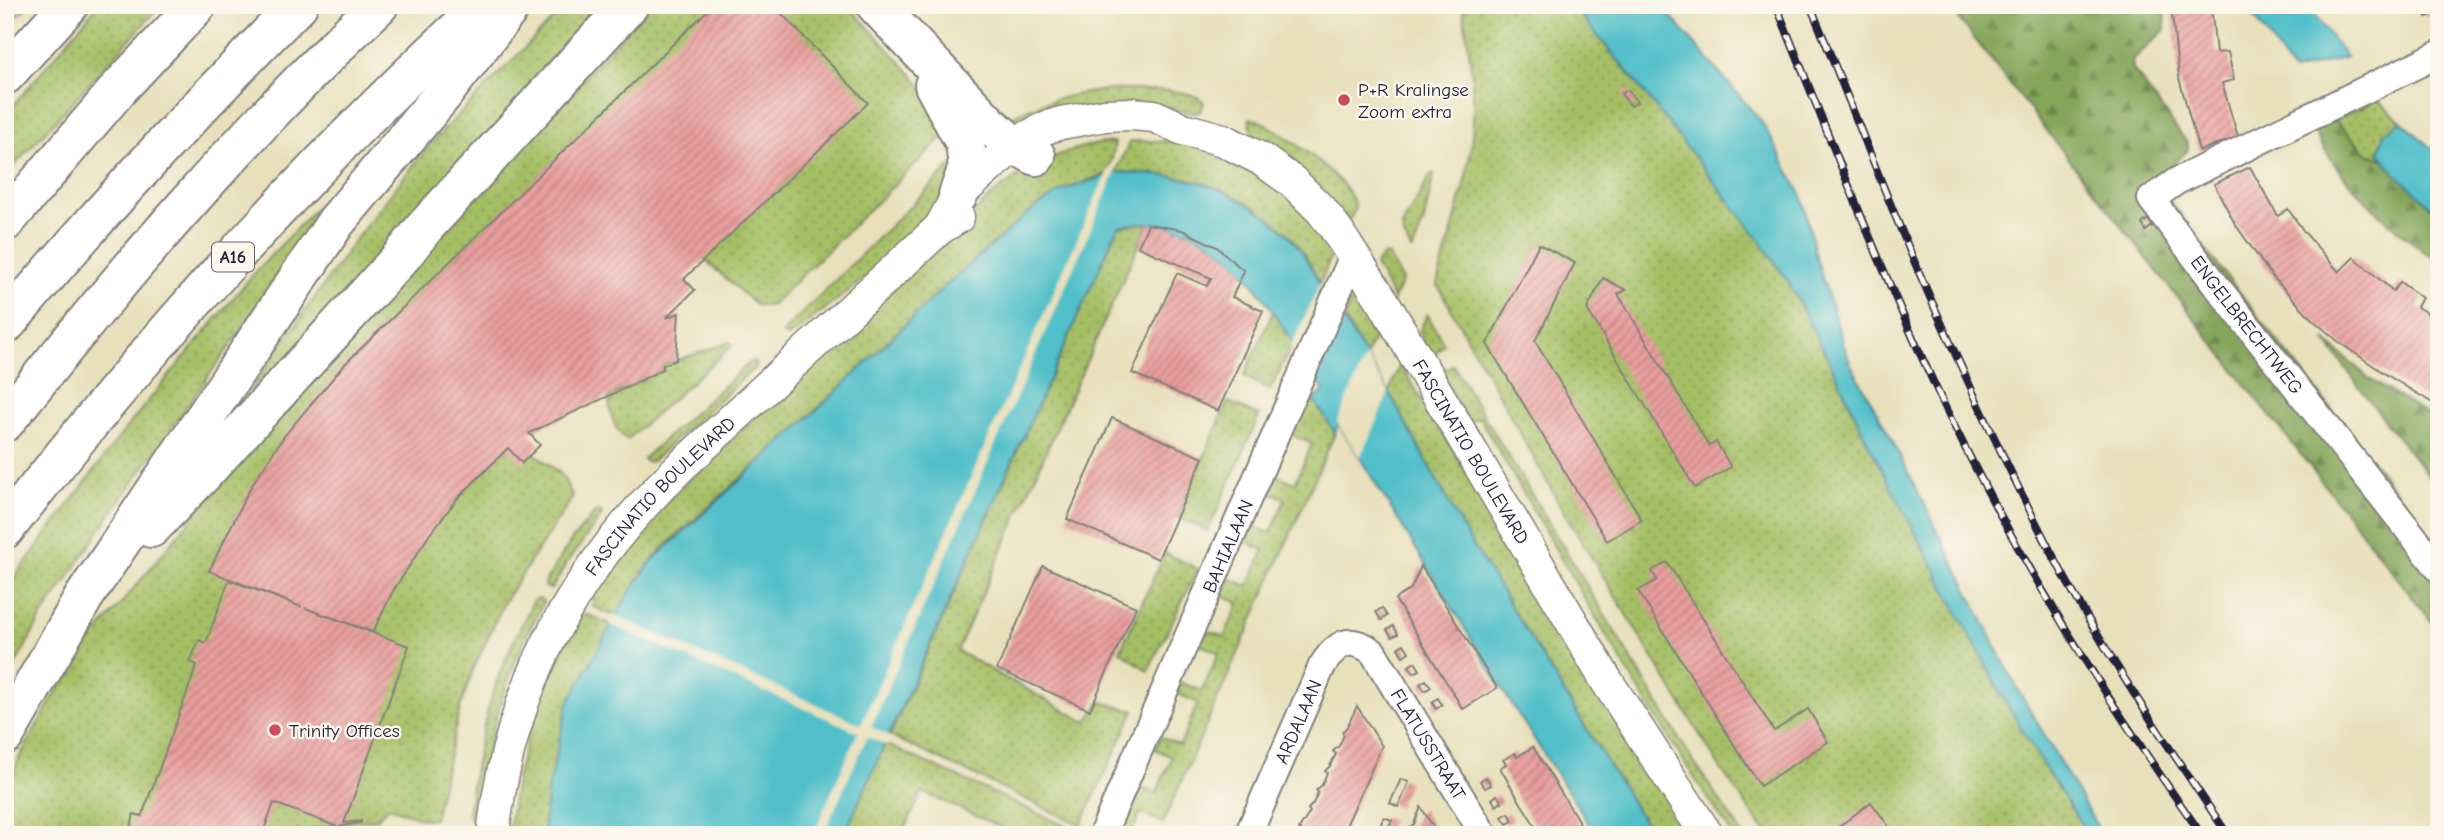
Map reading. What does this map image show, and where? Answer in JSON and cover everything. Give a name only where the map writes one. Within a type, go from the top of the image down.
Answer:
[{"type":"highway","points":[[5,75],[69,5]]},
{"type":"highway","points":[[5,222],[120,88],[197,5]]},
{"type":"highway","points":[[5,325],[133,177],[298,5]]},
{"type":"highway","points":[[5,422],[84,323],[181,210],[227,159],[379,5]]},
{"type":"highway","name":"A16","points":[[5,529],[137,365],[242,248],[365,119],[484,5]]},
{"type":"highway","points":[[5,734],[84,597],[336,222],[444,93],[512,5]]},
{"type":"highway","points":[[84,597],[210,467],[629,5]]},
{"type":"highway","points":[[876,5],[988,123],[1026,150]]},
{"type":"highway","points":[[911,43],[965,143],[967,175],[958,195]]},
{"type":"street","name":"ENGELBRECHTWEG","points":[[2439,54],[2177,181],[2151,198],[2227,300],[2439,569]]},
{"type":"street","name":"FASCINATIO BOULEVARD","points":[[940,228],[958,195],[1026,150],[1053,126],[1105,115],[1154,116],[1183,129],[1223,140],[1278,170],[1322,211],[1353,256],[1394,320],[1606,680],[1707,835]]},
{"type":"street","name":"FASCINATIO BOULEVARD","points":[[493,835],[504,769],[523,699],[546,645],[594,564],[642,504],[679,468],[940,228],[970,209],[1013,172],[1026,150]]},
{"type":"street","name":"BAHIALAAN","points":[[1102,835],[1353,256]]},
{"type":"street","name":"ARDALAAN","points":[[1248,835],[1322,666],[1331,652],[1348,642],[1366,646],[1373,652]]},
{"type":"street","name":"FLATUSSTRAAT","points":[[1373,652],[1484,835]]},
{"type":"green space","points":[[5,5],[29,5],[5,28]]},
{"type":"green space","points":[[98,5],[161,5],[5,176],[5,115]]},
{"type":"green space","points":[[567,5],[615,5],[212,445],[355,240],[429,145]]},
{"type":"green space","points":[[651,5],[848,5],[917,80],[949,131],[771,306],[756,305],[696,252],[515,438],[562,475],[573,497],[504,602],[473,670],[460,708],[434,819],[423,819],[389,807],[375,819],[279,835],[5,835],[5,794],[21,754],[82,651],[272,421],[476,193]]},
{"type":"green space","points":[[1462,5],[1572,5],[1756,235],[1789,283],[1867,441],[2005,701],[2089,835],[1767,835],[1719,766],[1565,514],[1437,284],[1463,191],[1472,141],[1472,82]]},
{"type":"green space","points":[[1948,5],[2166,5],[2165,30],[2132,61],[2133,69],[2188,144],[2188,150],[2156,181],[2210,255],[2439,546],[2439,631]]},
{"type":"green space","points":[[1108,90],[1175,91],[1198,98],[1204,103],[1200,112],[1169,108],[1017,132],[1003,121],[1054,100]]},
{"type":"green space","points":[[2377,99],[2401,121],[2385,133],[2379,152],[2384,159],[2368,154],[2335,120]]},
{"type":"green space","points":[[1252,118],[1277,131],[1312,156],[1342,184],[1355,208],[1347,222],[1293,163],[1254,137],[1249,120]]},
{"type":"green space","points":[[2335,120],[2368,154],[2384,159],[2397,175],[2439,214],[2439,262],[2387,220],[2336,167],[2314,130]]},
{"type":"green space","points":[[1130,141],[1166,141],[1200,146],[1274,182],[1321,232],[1332,253],[1320,284],[1305,255],[1290,236],[1243,200],[1188,179],[1116,172]]},
{"type":"green space","points":[[1115,142],[1106,174],[1061,191],[1027,214],[940,291],[834,394],[661,550],[639,578],[616,617],[592,606],[594,599],[586,595],[626,539],[996,192],[1052,158],[1082,147]]},
{"type":"green space","points":[[952,165],[943,196],[888,260],[793,334],[787,337],[783,334],[786,329]]},
{"type":"green space","points":[[1434,173],[1424,221],[1411,250],[1402,226]]},
{"type":"green space","points":[[327,196],[259,305],[108,518],[40,620],[5,683],[5,590],[126,428],[250,278]]},
{"type":"green space","points":[[1148,224],[957,651],[1086,722],[1101,702],[1134,711],[1081,825],[890,736],[1118,226]]},
{"type":"green space","points":[[1388,255],[1402,280],[1394,300],[1375,265],[1383,256]]},
{"type":"green space","points":[[1357,288],[1381,323],[1366,356],[1344,318]]},
{"type":"green space","points":[[1273,311],[1293,343],[1270,390],[1244,376]]},
{"type":"green space","points":[[1427,314],[1444,344],[1431,358],[1419,333]]},
{"type":"green space","points":[[2324,339],[2371,380],[2439,422],[2439,489],[2386,423]]},
{"type":"green space","points":[[730,342],[733,345],[627,440],[622,436],[613,420],[609,397],[663,369],[663,365]]},
{"type":"green space","points":[[751,361],[755,362],[755,367],[652,461],[643,459]]},
{"type":"green space","points":[[1400,364],[1690,835],[1652,835],[1463,529],[1389,392]]},
{"type":"green space","points":[[1453,365],[1690,756],[1743,835],[1733,835],[1666,733],[1602,629],[1479,417],[1469,422],[1439,372]]},
{"type":"green space","points":[[1306,397],[1314,400],[1335,433],[1163,823],[1141,813],[1130,835],[1115,835],[1135,785],[1156,794],[1172,757],[1155,749],[1161,737],[1180,745],[1198,703],[1176,693],[1180,682],[1202,691],[1219,653],[1199,644],[1205,629],[1224,637],[1239,603],[1221,594],[1228,578],[1248,586],[1264,550],[1246,542],[1253,526],[1271,533],[1285,499],[1264,489],[1272,473],[1295,483],[1312,444],[1290,434]]},
{"type":"green space","points":[[1228,402],[1259,416],[1208,531],[1177,517]]},
{"type":"green space","points":[[596,511],[600,511],[602,515],[551,589],[545,587],[546,580],[571,541]]},
{"type":"green space","points":[[1165,553],[1198,569],[1148,671],[1120,651]]},
{"type":"green space","points":[[538,598],[543,601],[542,605],[507,682],[491,736],[475,819],[470,818],[468,815],[475,769],[493,693],[517,634],[534,600]]},
{"type":"green space","points":[[588,615],[612,625],[568,704],[548,788],[543,835],[508,835],[516,778],[540,696],[577,616]]},
{"type":"green space","points":[[885,744],[1079,832],[1077,835],[1019,835],[922,792],[902,835],[844,835]]},
{"type":"water","points":[[1572,5],[1661,5],[1761,121],[1802,196],[1817,261],[1849,361],[1891,438],[2015,684],[2102,835],[2089,835],[2005,701],[1867,441],[1789,283],[1756,235]]},
{"type":"water","points":[[2246,5],[2307,5],[2346,57],[2293,72]]},
{"type":"water","points":[[2401,121],[2439,155],[2439,214],[2397,175],[2379,152],[2385,133]]},
{"type":"water","points":[[1116,172],[1171,176],[1225,192],[1266,215],[1286,232],[1302,251],[1389,392],[1463,529],[1652,835],[1596,835],[1338,424],[1335,433],[1314,400],[1324,391],[1273,311],[1245,274],[1230,258],[1193,233],[1171,226],[1145,223],[1118,227],[844,835],[543,835],[548,788],[568,704],[627,596],[652,561],[834,394],[940,291],[1027,214],[1061,191]]},
{"type":"pier","points":[[1117,169],[871,727],[893,738],[888,746],[867,737],[823,835],[813,835],[858,732],[609,624],[613,615],[861,724],[1108,170]]},
{"type":"pier","points":[[1322,280],[1345,314],[1315,383],[1291,346]]},
{"type":"pier","points":[[1366,356],[1389,392],[1360,458],[1337,423]]},
{"type":"building","points":[[713,5],[773,5],[868,103],[684,279],[695,290],[666,318],[679,313],[676,360],[663,365],[663,369],[634,384],[529,433],[540,445],[522,463],[508,448],[458,498],[430,534],[393,591],[373,632],[305,608],[409,646],[344,823],[361,823],[338,827],[274,803],[262,835],[129,835],[134,814],[142,816],[197,665],[190,662],[199,640],[206,643],[229,580],[302,607],[209,571],[250,488],[284,436],[344,365]]},
{"type":"building","points":[[2171,5],[2204,5],[2212,15],[2216,53],[2228,52],[2234,80],[2222,83],[2238,137],[2199,151],[2179,78]]},
{"type":"building","points":[[2413,5],[2439,5],[2439,11],[2427,17]]},
{"type":"building","points":[[1628,90],[1637,102],[1631,106],[1621,94]]},
{"type":"building","points":[[2250,167],[2278,216],[2288,209],[2339,272],[2354,257],[2393,291],[2400,282],[2422,298],[2417,307],[2439,320],[2439,407],[2340,343],[2313,320],[2271,275],[2235,224],[2214,184]]},
{"type":"building","points":[[2148,219],[2152,226],[2146,231],[2142,224]]},
{"type":"building","points":[[1148,224],[1182,230],[1217,247],[1244,271],[1232,297],[1263,311],[1218,411],[1132,373],[1177,273],[1207,286],[1211,278],[1138,247]]},
{"type":"building","points":[[1539,244],[1575,263],[1535,341],[1642,520],[1607,541],[1487,344]]},
{"type":"building","points":[[1603,278],[1626,290],[1618,294],[1709,446],[1716,442],[1731,467],[1695,488],[1587,309]]},
{"type":"building","points":[[1112,418],[1203,458],[1158,559],[1067,519]]},
{"type":"building","points":[[1667,562],[1774,731],[1808,709],[1828,742],[1760,786],[1638,591],[1657,580],[1652,571]]},
{"type":"building","points":[[1043,566],[1136,607],[1090,710],[997,669]]},
{"type":"building","points":[[1421,566],[1497,688],[1463,709],[1395,599],[1411,589]]},
{"type":"building","points":[[1382,608],[1387,616],[1381,620],[1376,612]]},
{"type":"building","points":[[1393,626],[1398,634],[1392,637],[1387,630]]},
{"type":"building","points":[[1404,644],[1409,652],[1403,656],[1398,648]]},
{"type":"building","points":[[1415,662],[1420,670],[1414,673],[1409,666]]},
{"type":"building","points":[[1426,680],[1431,687],[1425,691],[1420,684]]},
{"type":"building","points":[[1438,698],[1442,705],[1436,709],[1432,702]]},
{"type":"building","points":[[1357,706],[1382,746],[1342,835],[1300,835],[1299,829],[1310,812],[1308,809],[1313,804],[1318,792],[1316,790],[1322,785],[1327,773],[1325,771],[1336,754],[1333,751],[1339,746],[1344,735],[1342,732]]},
{"type":"building","points":[[1533,747],[1587,835],[1541,835],[1522,805],[1500,768],[1506,764],[1503,760],[1515,753],[1517,757]]},
{"type":"building","points":[[1486,777],[1491,785],[1485,788],[1480,781]]},
{"type":"building","points":[[1401,779],[1409,782],[1398,807],[1390,803]]},
{"type":"building","points":[[1497,795],[1502,802],[1496,806],[1492,799]]},
{"type":"building","points":[[1871,802],[1895,835],[1828,835]]},
{"type":"building","points":[[1421,807],[1438,835],[1407,835],[1404,831],[1414,824]]},
{"type":"building","points":[[1509,813],[1513,821],[1507,824],[1502,817]]},
{"type":"building","points":[[1384,817],[1392,820],[1385,835],[1376,835]]},
{"type":"railway","points":[[1776,5],[1896,299],[1977,471],[2028,565],[2083,657],[2202,835]]},
{"type":"railway","points":[[1810,5],[1918,270],[1981,410],[2032,514],[2069,585],[2112,658],[2228,835]]},
{"type":"place","name":"P+R Kralingse Zoom extra","points":[[1344,100]]},
{"type":"place","name":"Trinity Offices","points":[[275,730]]}]
